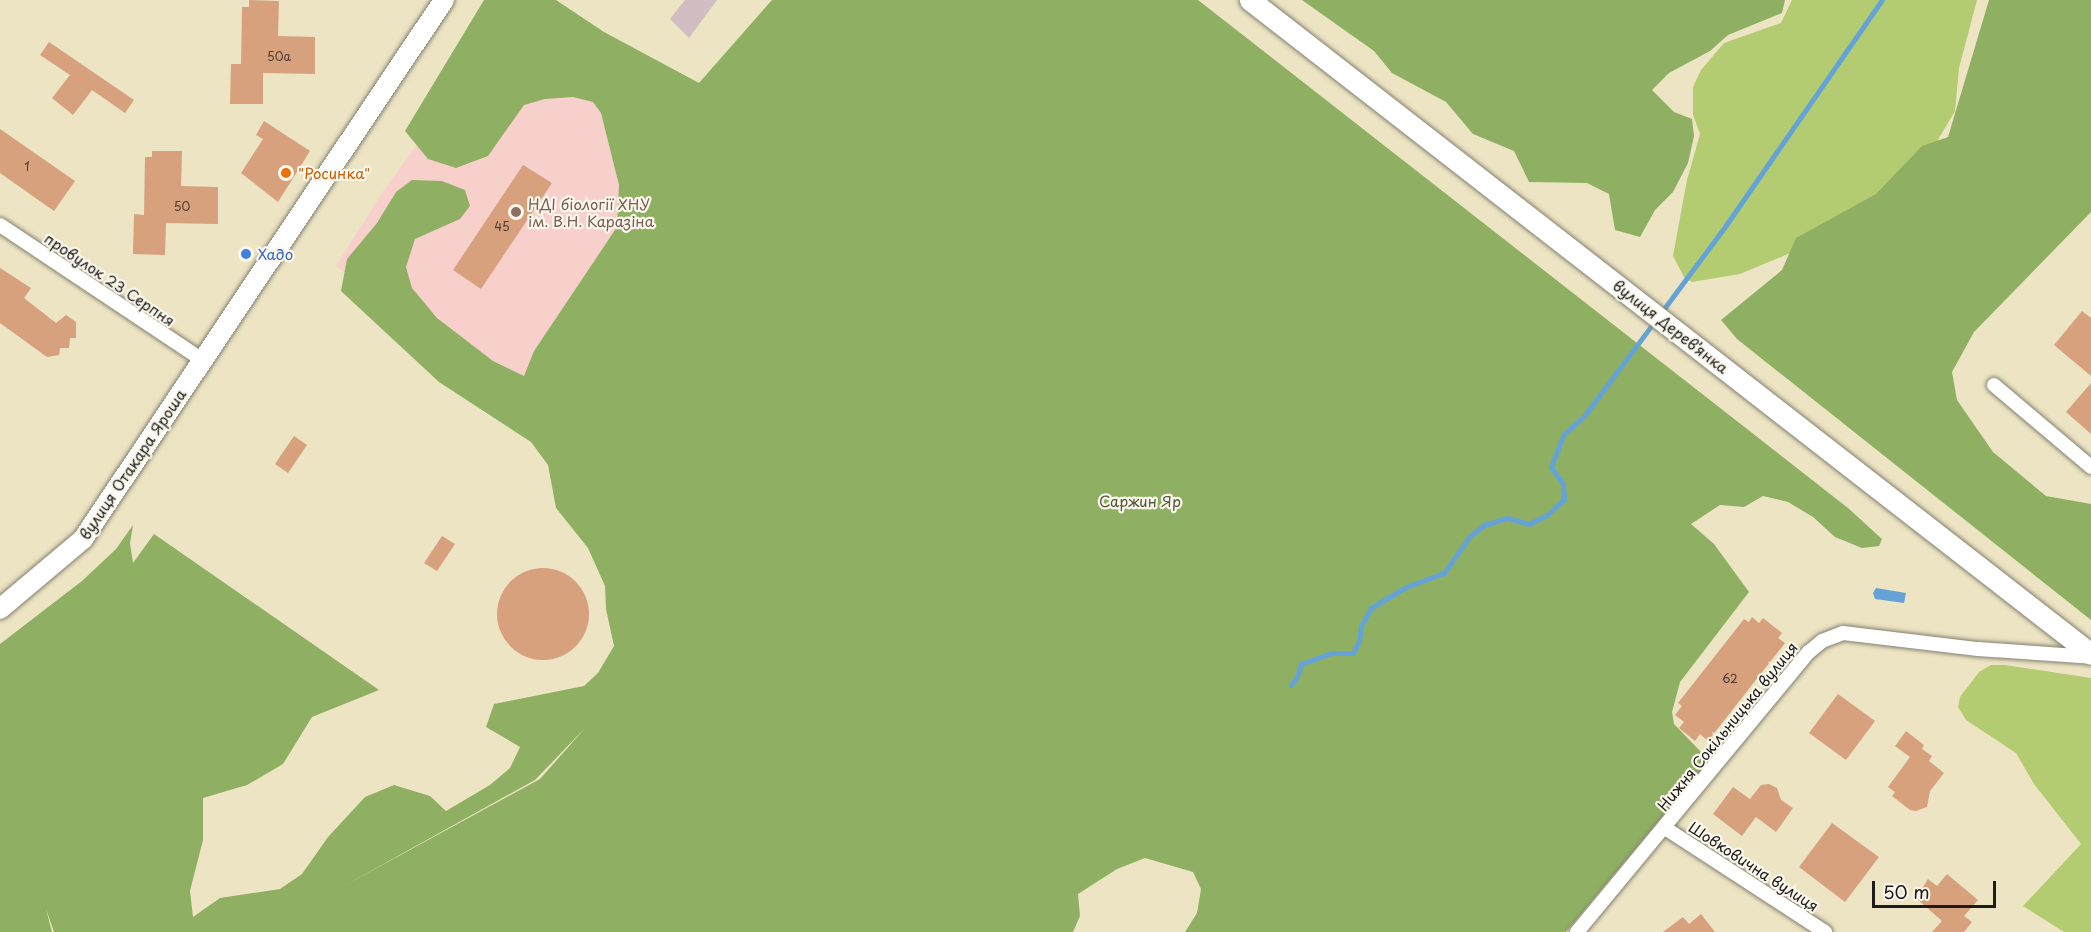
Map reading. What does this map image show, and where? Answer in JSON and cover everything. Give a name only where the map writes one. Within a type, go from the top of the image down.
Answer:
[{"type":"main road","name":"вулиця Дерев’янка","points":[[1250,0],[1817,439],[2091,655]]},
{"type":"street","name":"вулиця Отакара Яроша","points":[[0,609],[83,539],[114,495],[201,359],[444,0]]},
{"type":"street","name":"провулок 23 Серпня","points":[[0,225],[201,359]]},
{"type":"street","points":[[1994,385],[2091,467]]},
{"type":"street","name":"Нижня Сокільницька вулиця","points":[[1577,932],[1809,652],[1822,641],[1843,633],[1978,649],[2091,655]]},
{"type":"street","name":"Шовковична вулиця","points":[[1665,828],[1825,932]]},
{"type":"shaded area","points":[[685,0],[717,0],[689,38],[670,19]]},
{"type":"shaded area","name":"НДІ біології ХНУ ім. В.Н. Каразіна","points":[[509,19],[703,110],[532,409],[336,266],[384,190]]},
{"type":"green space","name":"Саржин Яр","points":[[484,0],[556,0],[604,32],[699,83],[772,0],[1198,0],[1848,508],[1882,539],[1879,546],[1862,548],[1835,537],[1813,517],[1788,502],[1763,496],[1744,507],[1720,505],[1691,524],[1714,544],[1749,592],[1680,682],[1672,712],[1674,724],[1703,754],[1701,770],[1566,932],[1185,932],[1197,913],[1201,889],[1193,872],[1145,858],[1117,869],[1078,894],[1080,916],[1073,932],[54,932],[46,909],[52,932],[0,932],[0,644],[82,581],[116,549],[133,525],[130,543],[133,563],[154,534],[379,690],[312,717],[283,764],[247,785],[203,798],[203,840],[190,891],[193,917],[220,898],[280,889],[302,874],[328,837],[365,797],[394,785],[430,796],[446,811],[490,785],[510,768],[520,747],[486,727],[494,704],[584,686],[598,673],[614,646],[606,609],[605,586],[588,548],[556,508],[548,465],[531,442],[439,382],[341,291],[347,259],[377,223],[396,192],[412,180],[442,181],[465,190],[470,206],[460,219],[415,239],[406,267],[412,288],[437,318],[493,361],[524,376],[534,351],[617,227],[619,185],[601,113],[593,102],[573,97],[545,99],[524,105],[488,156],[456,168],[428,159],[405,131]],"holes":[[[586,727],[540,779],[342,887],[535,780]]]},
{"type":"green space","points":[[1302,0],[1785,0],[1782,13],[1728,35],[1710,51],[1669,73],[1652,90],[1674,112],[1692,119],[1694,136],[1688,163],[1673,192],[1655,210],[1640,237],[1615,230],[1609,194],[1587,183],[1529,182],[1514,151],[1473,134],[1446,102],[1392,73],[1374,51]]},
{"type":"green space","points":[[1792,0],[1977,0],[1959,68],[1955,111],[1923,165],[1841,232],[1740,274],[1692,282],[1684,277],[1673,256],[1687,180],[1700,134],[1693,115],[1693,87],[1701,70],[1724,43],[1781,23]]},
{"type":"green space","points":[[1989,0],[2091,0],[2091,212],[1974,332],[1952,372],[1957,400],[1993,452],[2046,496],[2091,504],[2091,620],[1737,339],[1721,320],[1782,270],[1796,238],[1876,194],[1922,146],[1948,137]]},
{"type":"green space","points":[[1991,665],[2005,665],[2091,678],[2091,932],[2064,932],[2023,906],[2081,844],[2034,784],[2016,753],[1966,720],[1958,707],[1960,697],[1979,672]]},
{"type":"water","points":[[1876,588],[1906,593],[1904,603],[1875,599],[1873,593]]},
{"type":"building","points":[[249,0],[279,1],[278,36],[315,37],[315,74],[263,73],[263,104],[230,104],[231,64],[241,64],[242,7],[249,7]]},
{"type":"building","points":[[49,42],[134,100],[125,113],[92,90],[73,115],[52,98],[70,75],[40,55]]},
{"type":"building","points":[[264,121],[310,151],[278,202],[241,173],[263,139],[256,135]]},
{"type":"building","points":[[0,129],[75,181],[54,211],[0,173]]},
{"type":"building","points":[[152,151],[182,151],[181,186],[218,187],[218,224],[166,223],[165,255],[133,254],[134,214],[144,215],[145,157],[152,157]]},
{"type":"building","points":[[523,165],[552,183],[481,289],[453,270]]},
{"type":"building","points":[[0,268],[31,288],[24,298],[56,323],[66,315],[76,322],[76,338],[70,338],[69,348],[60,348],[59,355],[47,357],[0,323]]},
{"type":"building","points":[[2082,311],[2091,318],[2091,376],[2054,345]]},
{"type":"building","points":[[2091,383],[2091,434],[2066,412]]},
{"type":"building","points":[[294,436],[307,445],[288,473],[275,464]]},
{"type":"building","points":[[442,536],[455,544],[437,571],[424,563]]},
{"type":"building","points":[[543,568],[561,571],[576,581],[586,596],[589,614],[586,632],[576,647],[561,657],[543,660],[525,657],[510,647],[500,632],[497,614],[500,596],[510,581],[525,571]]},
{"type":"building","points":[[1752,617],[1759,623],[1763,618],[1782,633],[1778,638],[1785,643],[1708,741],[1700,734],[1695,741],[1679,728],[1684,722],[1675,715],[1682,706],[1678,703],[1744,619],[1749,622]]},
{"type":"building","points":[[1838,694],[1875,721],[1846,760],[1809,733]]},
{"type":"building","points":[[1906,731],[1924,745],[1922,749],[1932,756],[1929,761],[1944,773],[1930,791],[1927,807],[1916,811],[1910,810],[1892,796],[1895,792],[1888,787],[1910,757],[1895,746]]},
{"type":"building","points":[[1769,784],[1777,788],[1781,800],[1793,808],[1776,832],[1756,817],[1742,836],[1713,814],[1733,787],[1750,799],[1761,785]]},
{"type":"building","points":[[1832,823],[1879,857],[1845,902],[1799,867]]},
{"type":"building","points":[[1947,874],[1978,900],[1964,916],[1972,922],[1964,932],[1932,932],[1942,921],[1916,898],[1928,879],[1937,886]]},
{"type":"building","points":[[1701,914],[1715,932],[1663,932],[1683,917],[1689,924]]},
{"type":"waterway","points":[[1660,314],[1726,225],[1882,0]]},
{"type":"waterway","points":[[1291,685],[1297,677],[1301,664],[1331,653],[1353,653],[1359,641],[1361,626],[1371,608],[1406,587],[1444,573],[1470,536],[1484,525],[1507,518],[1529,524],[1547,515],[1564,499],[1563,484],[1551,467],[1563,435],[1585,415],[1654,322]]},
{"type":"place","name":"\"Росинка\"","points":[[286,173]]},
{"type":"place","name":"НДІ біології ХНУ ім. В.Н. Каразіна","points":[[516,212]]},
{"type":"place","name":"Хадо","points":[[246,254]]}]
